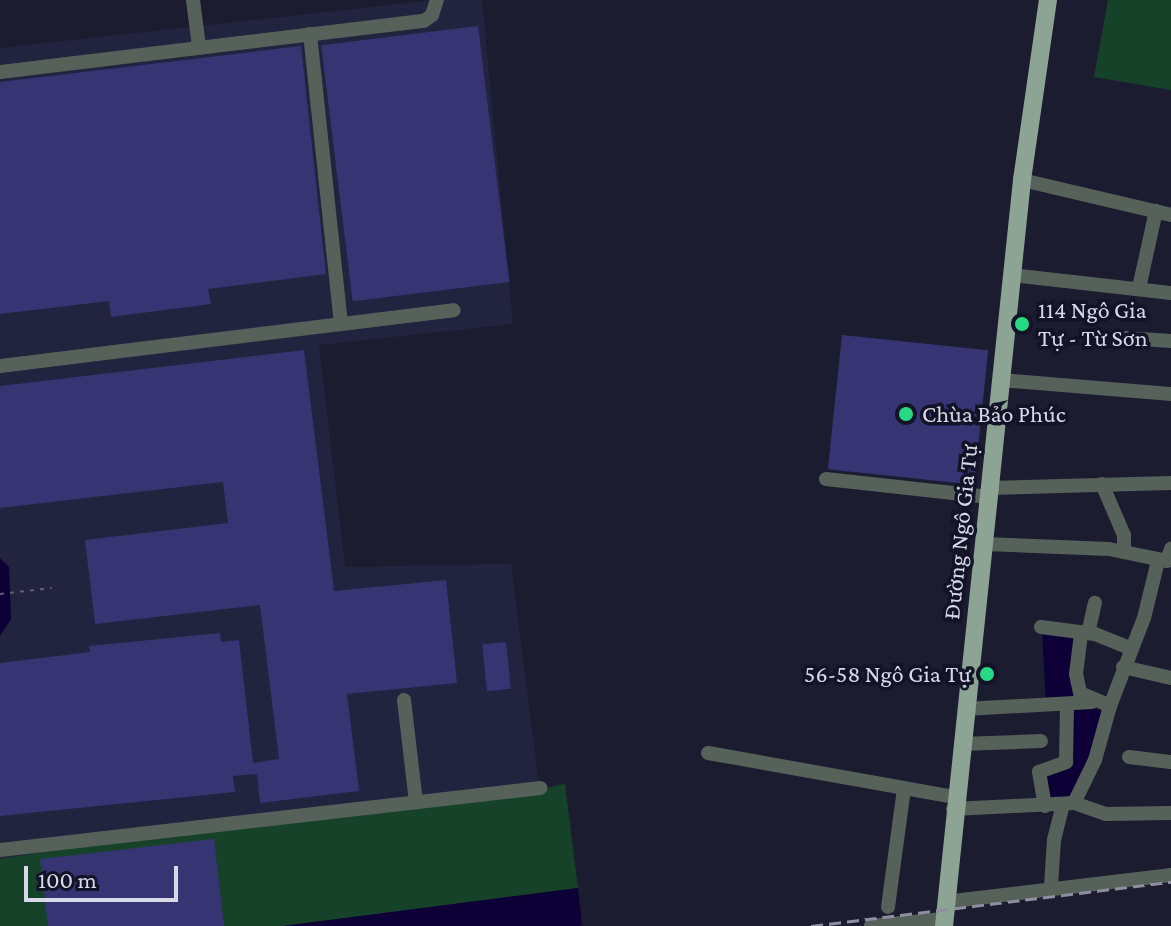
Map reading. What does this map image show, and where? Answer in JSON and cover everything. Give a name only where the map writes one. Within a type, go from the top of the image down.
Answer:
[{"type":"main road","name":"Đường Ngô Gia Tự","points":[[944,916],[1022,180],[1048,0]]},
{"type":"street","points":[[193,0],[199,47]]},
{"type":"street","points":[[0,67],[424,21],[432,15],[437,0]]},
{"type":"street","points":[[310,34],[341,323]]},
{"type":"street","points":[[1022,180],[1163,213],[1139,288]]},
{"type":"street","points":[[1012,275],[1171,293]]},
{"type":"street","points":[[0,366],[454,310]]},
{"type":"street","points":[[1125,338],[1171,341]]},
{"type":"street","points":[[1000,380],[1171,394]]},
{"type":"street","points":[[826,479],[989,493],[1102,484],[1171,483]]},
{"type":"street","points":[[1102,484],[1124,535],[1124,552]]},
{"type":"street","points":[[984,544],[1165,557],[1123,667],[1095,760],[1069,804],[1054,840],[1051,886]]},
{"type":"street","points":[[1092,702],[1080,693],[1076,674],[1095,603]]},
{"type":"street","points":[[1041,627],[1085,633],[1130,648]]},
{"type":"street","points":[[1123,667],[1171,678]]},
{"type":"street","points":[[404,700],[416,802]]},
{"type":"street","points":[[965,709],[1067,706],[1092,702],[1110,706]]},
{"type":"street","points":[[1045,806],[1039,772],[1066,762],[1067,706]]},
{"type":"street","points":[[961,744],[1041,741]]},
{"type":"street","points":[[708,753],[904,788],[954,803],[1069,804],[1106,814],[1171,813]]},
{"type":"street","points":[[1129,757],[1171,762]]},
{"type":"street","points":[[0,850],[540,788]]},
{"type":"street","points":[[888,907],[904,788]]},
{"type":"street","points":[[871,926],[944,916],[1051,886],[1171,875]]},
{"type":"path","points":[[0,594],[52,588]]},
{"type":"shaded area","points":[[434,0],[482,0],[513,324],[319,345],[345,567],[511,564],[541,800],[0,861],[0,48]]},
{"type":"shaded area","points":[[0,558],[9,567],[11,619],[0,636]]},
{"type":"shaded area","points":[[1042,630],[1076,635],[1082,700],[1046,705]]},
{"type":"shaded area","points":[[1084,706],[1103,711],[1077,795],[1048,801],[1042,776],[1069,765],[1069,708]]},
{"type":"shaded area","points":[[578,888],[582,925],[578,926],[283,926]]},
{"type":"green space","points":[[1108,0],[1171,0],[1171,90],[1094,77]]},
{"type":"green space","points":[[565,784],[578,888],[283,926],[0,926],[0,859],[195,829],[498,798]]},
{"type":"building","points":[[478,26],[509,282],[353,301],[321,45]]},
{"type":"building","points":[[301,46],[326,274],[208,289],[211,304],[111,317],[109,301],[0,314],[0,82]]},
{"type":"building","name":"Chùa Bảo Phúc","points":[[842,335],[988,350],[974,485],[828,469]]},
{"type":"building","points":[[304,350],[334,591],[446,580],[457,683],[347,694],[359,791],[260,803],[257,774],[233,776],[235,792],[0,816],[0,663],[90,652],[89,646],[220,633],[221,642],[239,640],[253,763],[279,759],[260,605],[95,624],[85,540],[228,523],[223,482],[0,508],[0,386]]},
{"type":"building","points":[[506,642],[511,689],[487,691],[482,645]]},
{"type":"building","points":[[214,839],[224,926],[48,926],[40,859]]},
{"type":"railway","points":[[811,926],[1171,882]]},
{"type":"place","name":"114 Ngô Gia Tự - Từ Sơn","points":[[1022,324]]},
{"type":"place","name":"Chùa Bảo Phúc","points":[[906,414]]},
{"type":"place","name":"56-58 Ngô Gia Tự","points":[[987,674]]}]
